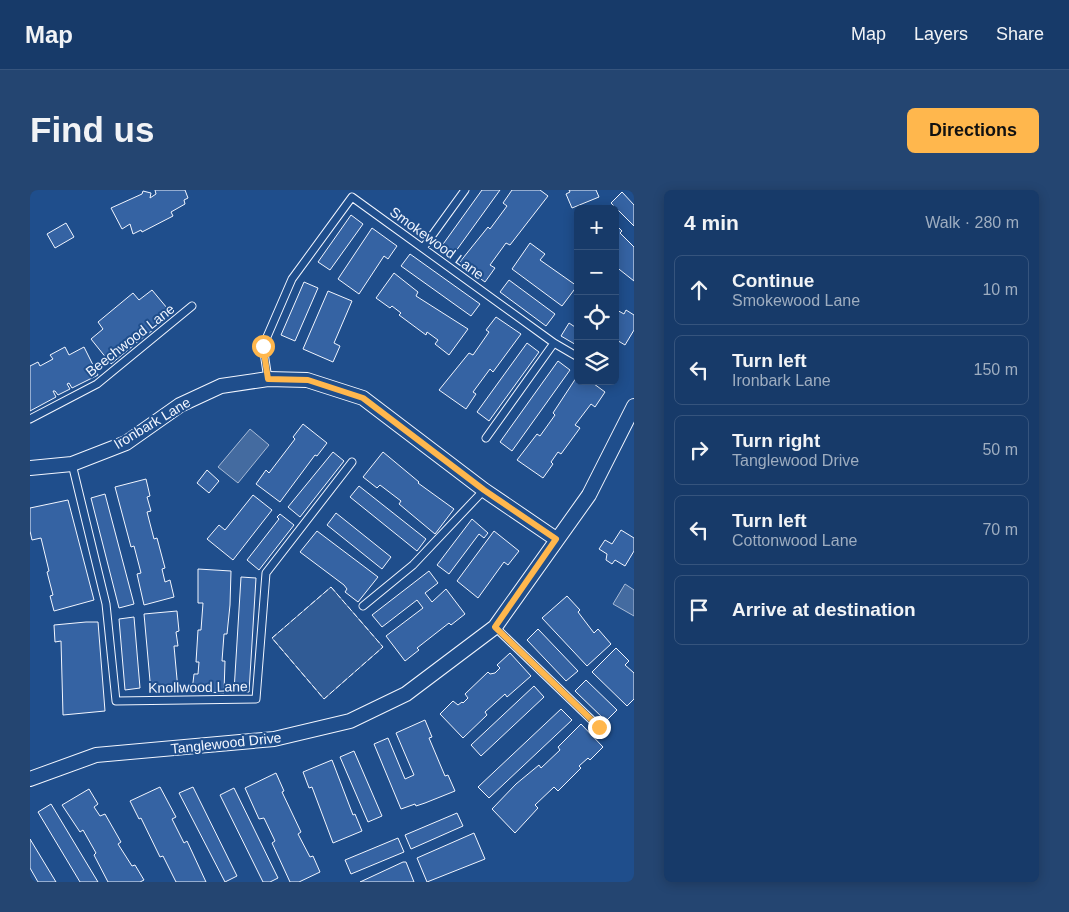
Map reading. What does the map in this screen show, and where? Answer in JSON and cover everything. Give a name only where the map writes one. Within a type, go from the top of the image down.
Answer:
[{"type":"street","name":"Ironbark Lane","points":[[30,468],[72,464],[126,443],[180,405],[222,386],[268,379],[308,380],[363,398],[484,490],[556,539]]},
{"type":"street","name":"Tanglewood Drive","points":[[30,780],[96,755],[274,740],[350,721],[406,694],[495,627],[589,495],[634,406]]},
{"type":"lane","points":[[423,248],[465,190]]},
{"type":"lane","name":"Smokewood Lane","points":[[268,379],[263,346],[292,279],[352,198],[554,343],[574,355]]},
{"type":"lane","name":"Beechwood Lane","points":[[30,419],[97,384],[192,306]]},
{"type":"lane","points":[[486,438],[554,343]]},
{"type":"lane","name":"Knollwood Lane","points":[[72,464],[106,604],[116,701],[256,699],[266,572],[352,462]]},
{"type":"lane","points":[[363,606],[413,565],[484,490]]},
{"type":"lane","points":[[495,627],[599,727]]},
{"type":"shaded area","points":[[250,429],[269,445],[238,483],[218,467]]},
{"type":"shaded area","points":[[625,584],[634,590],[634,616],[613,604]]},
{"type":"shaded area","points":[[331,587],[383,647],[324,699],[272,638]]},
{"type":"building","points":[[155,190],[185,190],[188,198],[184,200],[185,204],[171,212],[173,216],[142,232],[141,230],[133,234],[130,224],[122,229],[111,208],[142,194],[143,191],[151,193],[150,198],[156,194]]},
{"type":"building","points":[[482,190],[500,190],[453,255],[441,247]]},
{"type":"building","points":[[512,190],[540,190],[548,196],[510,245],[506,243],[490,265],[495,268],[485,282],[459,263],[488,227],[490,229],[507,206],[503,203]]},
{"type":"building","points":[[569,190],[596,190],[599,197],[579,205],[574,205],[572,208],[566,194],[570,192]]},
{"type":"building","points":[[622,192],[634,205],[634,226],[619,211],[619,205],[611,203]]},
{"type":"building","points":[[351,215],[363,224],[330,270],[318,262]]},
{"type":"building","points":[[66,223],[74,237],[55,248],[47,234]]},
{"type":"building","points":[[372,228],[397,246],[388,259],[384,256],[359,294],[338,279]]},
{"type":"building","points":[[619,228],[622,231],[620,233],[634,247],[634,281],[619,269]]},
{"type":"building","points":[[530,243],[545,254],[540,260],[574,284],[574,290],[562,306],[512,269]]},
{"type":"building","points":[[410,254],[480,304],[471,316],[401,266]]},
{"type":"building","points":[[394,273],[418,292],[416,296],[468,329],[449,355],[435,344],[438,340],[427,332],[426,335],[399,315],[401,313],[392,306],[390,308],[376,298]]},
{"type":"building","points":[[509,280],[555,314],[546,326],[500,292]]},
{"type":"building","points":[[304,282],[318,288],[295,341],[281,335]]},
{"type":"building","points":[[152,290],[172,314],[148,334],[144,329],[142,330],[146,335],[136,343],[132,338],[130,340],[134,345],[111,364],[91,339],[103,329],[98,322],[133,293],[139,300]]},
{"type":"building","points":[[328,291],[352,301],[334,343],[340,346],[333,362],[303,349]]},
{"type":"building","points":[[626,310],[634,315],[634,330],[625,345],[619,341],[619,311],[624,314]]},
{"type":"building","points":[[496,317],[521,334],[493,372],[490,369],[473,392],[476,394],[466,409],[439,390],[469,353],[473,355],[489,332],[486,330]]},
{"type":"building","points":[[569,323],[574,326],[574,344],[561,336]]},
{"type":"building","points":[[527,343],[539,352],[489,421],[477,412]]},
{"type":"building","points":[[65,347],[69,355],[84,347],[98,375],[72,388],[69,383],[67,384],[70,389],[58,395],[53,391],[56,397],[30,411],[30,366],[38,362],[40,366],[53,359],[50,355]]},
{"type":"building","points":[[558,361],[570,370],[512,451],[500,442]]},
{"type":"building","points":[[574,381],[574,385],[595,385],[605,392],[595,407],[591,404],[575,425],[580,428],[561,454],[558,452],[551,462],[553,464],[543,478],[517,460],[537,434],[540,436],[555,415],[553,413]]},
{"type":"building","points":[[303,424],[327,443],[317,456],[315,455],[280,502],[256,484],[266,470],[269,473],[295,439],[293,437]]},
{"type":"building","points":[[333,452],[344,461],[300,517],[288,507]]},
{"type":"building","points":[[383,452],[418,483],[454,509],[435,534],[399,504],[401,501],[380,485],[377,488],[363,477]]},
{"type":"building","points":[[207,470],[219,481],[209,493],[197,483]]},
{"type":"building","points":[[146,479],[150,496],[147,497],[151,511],[147,512],[154,539],[157,538],[165,568],[162,569],[165,582],[170,580],[174,597],[144,605],[137,574],[141,573],[134,546],[131,547],[115,487]]},
{"type":"building","points":[[359,486],[426,539],[417,551],[350,497]]},
{"type":"building","points":[[105,494],[134,604],[119,608],[91,498]]},
{"type":"building","points":[[253,495],[272,510],[233,560],[207,539],[219,525],[225,530]]},
{"type":"building","points":[[68,500],[94,600],[54,611],[50,596],[53,595],[47,572],[49,571],[41,538],[32,540],[30,508]]},
{"type":"building","points":[[336,513],[391,557],[382,569],[327,525]]},
{"type":"building","points":[[280,514],[294,525],[259,570],[247,560],[279,519],[277,517]]},
{"type":"building","points":[[472,519],[488,533],[484,538],[479,534],[449,574],[437,565]]},
{"type":"building","points":[[621,530],[634,538],[634,551],[625,566],[615,560],[612,564],[606,560],[607,554],[599,549],[605,540],[612,544]]},
{"type":"building","points":[[317,531],[378,577],[358,602],[345,592],[347,589],[344,585],[300,552]]},
{"type":"building","points":[[494,531],[519,551],[508,565],[504,562],[478,598],[457,581]]},
{"type":"building","points":[[198,569],[231,571],[230,605],[227,634],[224,634],[222,661],[225,661],[224,693],[192,691],[194,674],[198,674],[199,662],[196,662],[198,630],[201,630],[203,603],[198,603]]},
{"type":"building","points":[[429,571],[438,583],[425,593],[432,602],[446,589],[465,614],[451,625],[449,623],[417,648],[419,650],[405,661],[386,636],[423,608],[417,600],[382,627],[372,615]]},
{"type":"building","points":[[241,577],[256,578],[249,692],[234,691]]},
{"type":"building","points":[[567,596],[580,610],[578,612],[594,633],[598,629],[611,644],[587,666],[542,618]]},
{"type":"building","points":[[177,611],[179,631],[176,632],[178,646],[174,646],[178,690],[151,692],[144,614]]},
{"type":"building","points":[[134,617],[140,688],[125,690],[119,619]]},
{"type":"building","points":[[98,622],[105,711],[63,715],[61,641],[55,642],[54,625]]},
{"type":"building","points":[[538,629],[578,671],[566,681],[527,640]]},
{"type":"building","points":[[616,648],[629,661],[625,665],[634,673],[634,699],[627,706],[592,672]]},
{"type":"building","points":[[510,653],[531,676],[507,697],[505,694],[485,712],[487,715],[463,738],[440,714],[453,701],[458,705],[463,703],[468,698],[465,694],[488,672],[490,674],[495,673],[500,668],[497,665]]},
{"type":"building","points":[[586,680],[617,710],[606,721],[575,691]]},
{"type":"building","points":[[534,686],[544,697],[481,756],[471,745]]},
{"type":"building","points":[[561,709],[572,720],[489,798],[478,787]]},
{"type":"building","points":[[425,720],[432,737],[429,738],[445,776],[448,775],[455,791],[416,806],[415,804],[401,809],[374,744],[388,738],[405,779],[414,775],[396,733]]},
{"type":"building","points":[[581,724],[603,747],[590,760],[588,758],[579,766],[581,768],[558,791],[554,787],[535,805],[538,808],[515,833],[492,809],[516,784],[539,765],[541,768],[560,750],[558,747]]},
{"type":"building","points":[[354,751],[382,816],[368,822],[340,757]]},
{"type":"building","points":[[332,760],[353,815],[355,814],[362,831],[333,843],[312,787],[309,788],[303,772]]},
{"type":"building","points":[[276,773],[284,791],[282,792],[301,832],[298,834],[310,857],[313,856],[320,872],[299,882],[290,882],[272,843],[275,841],[264,818],[259,819],[245,788]]},
{"type":"building","points":[[160,787],[176,817],[172,819],[184,843],[187,841],[206,882],[176,882],[163,856],[160,857],[141,818],[139,819],[130,801]]},
{"type":"building","points":[[193,787],[237,876],[225,882],[179,793]]},
{"type":"building","points":[[234,788],[278,878],[270,882],[263,882],[220,795]]},
{"type":"building","points":[[89,789],[98,804],[94,807],[100,816],[105,814],[121,842],[118,844],[132,866],[135,865],[144,880],[140,882],[108,882],[94,855],[96,853],[83,830],[80,832],[62,805]]},
{"type":"building","points":[[51,804],[98,882],[80,882],[38,812]]},
{"type":"building","points":[[457,813],[463,826],[411,849],[405,835]]},
{"type":"building","points":[[474,833],[485,859],[427,882],[417,858]]},
{"type":"building","points":[[398,838],[404,852],[351,874],[345,860]]},
{"type":"building","points":[[30,839],[56,882],[38,882],[30,868]]},
{"type":"building","points":[[406,862],[414,882],[360,882]]},
{"type":"fence","points":[[331,587],[383,647],[324,699],[272,638],[331,587]]},
{"type":"route","points":[[263,346],[268,379],[308,380],[363,398],[484,490],[556,539],[495,627],[599,727]]}]
